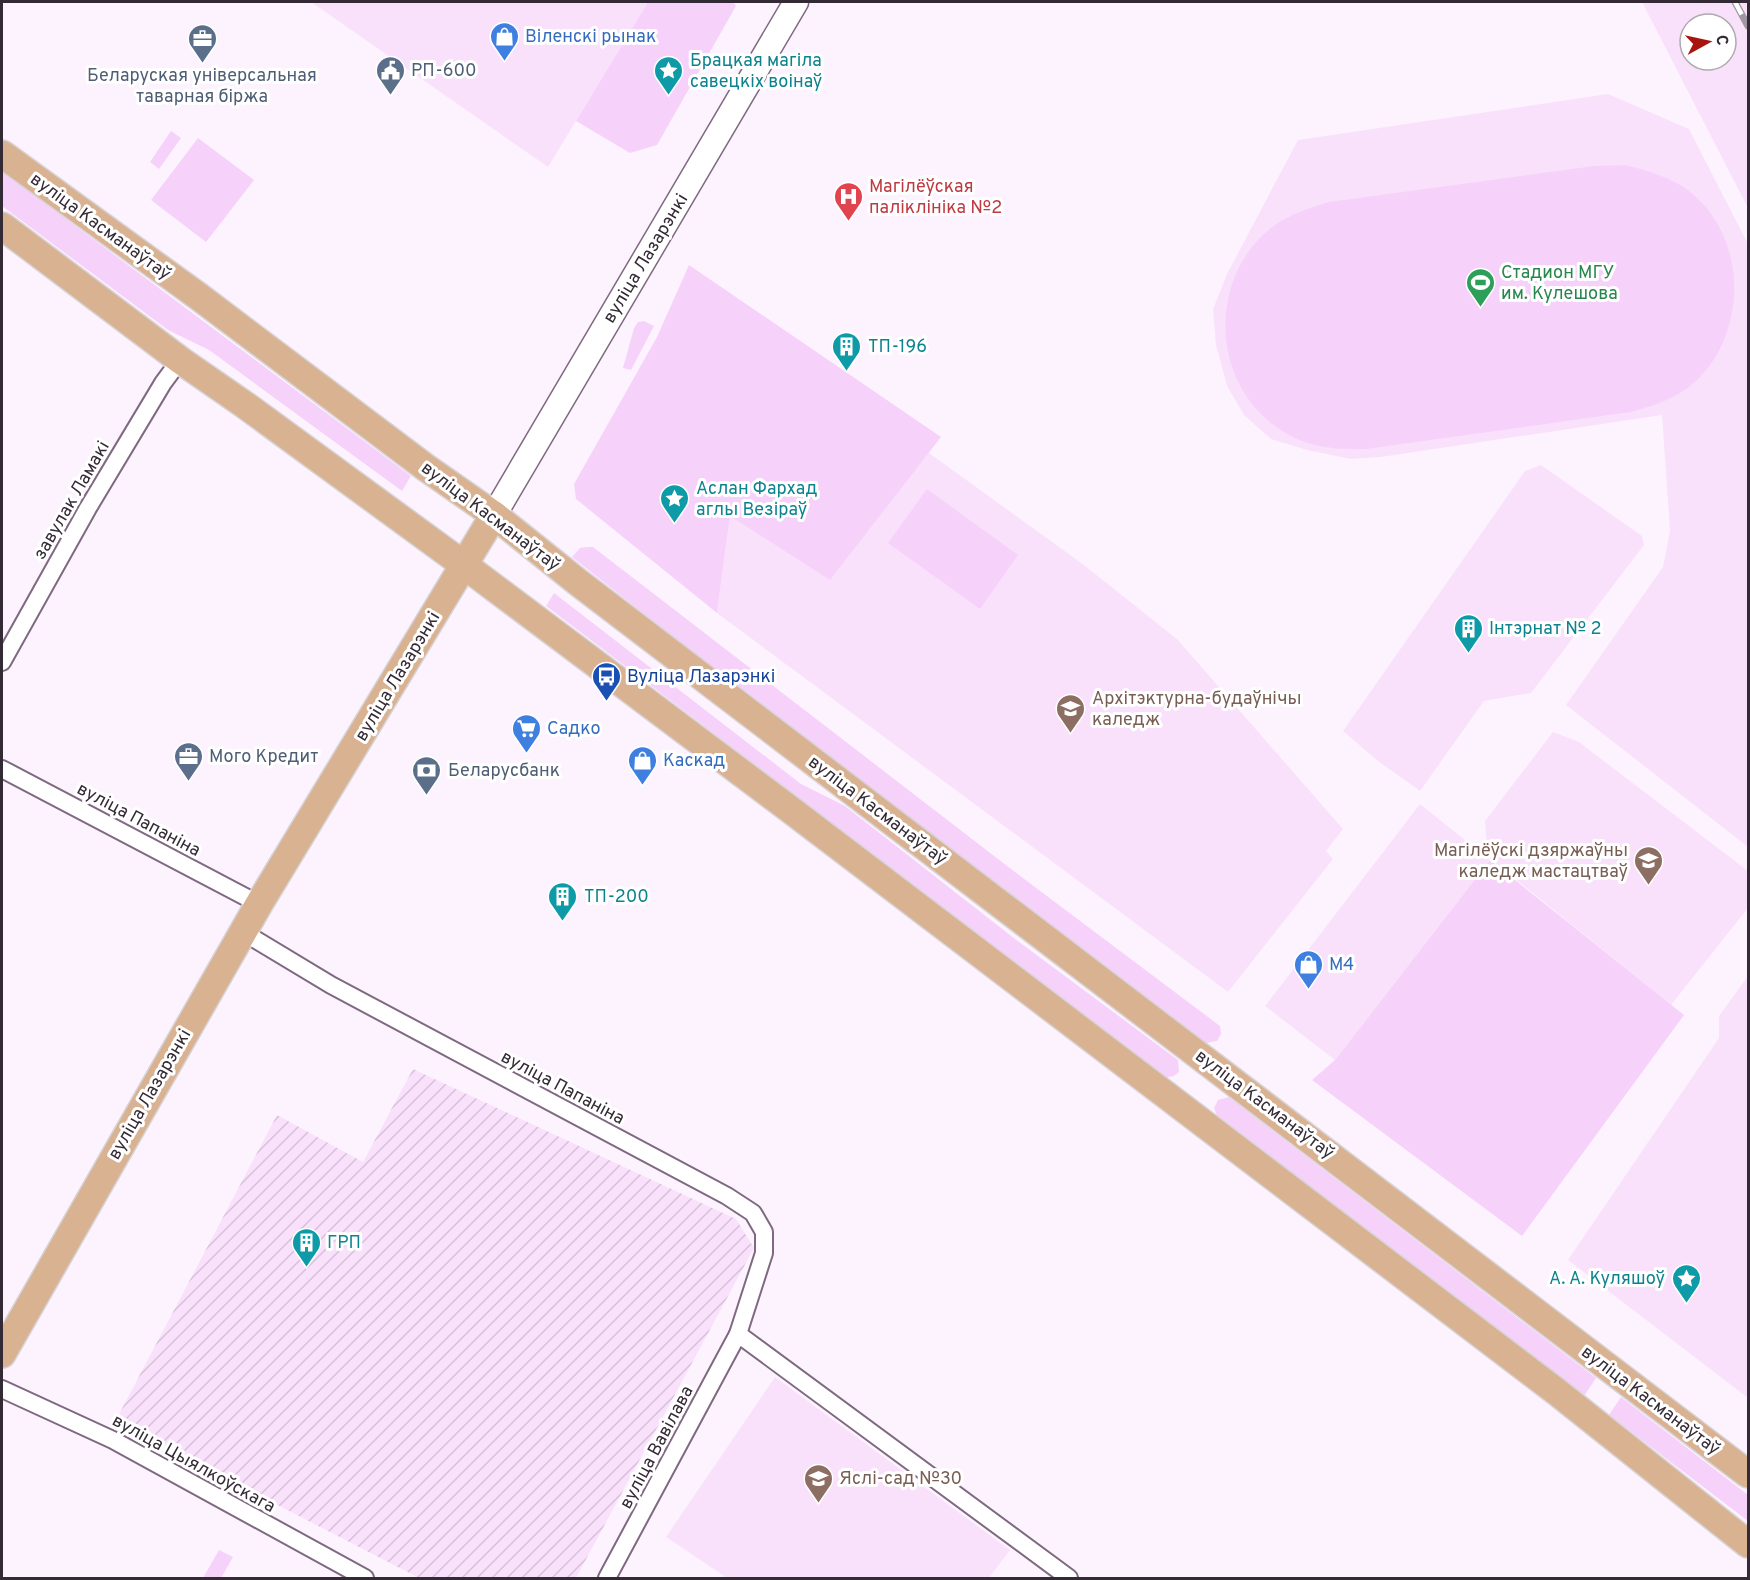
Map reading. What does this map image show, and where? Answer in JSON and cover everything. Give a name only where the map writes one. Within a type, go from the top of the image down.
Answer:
[{"type":"main road","name":"вуліца Лазарэнкі","points":[[2,1353],[259,904],[494,515],[796,2]]},
{"type":"main road","name":"вуліца Касманаўтаў","points":[[2,154],[198,296],[425,467],[494,515],[579,583],[1749,1474]]},
{"type":"main road","points":[[2,226],[180,360],[464,565],[1557,1392],[1749,1544]]},
{"type":"street","name":"завулак Ламакі","points":[[2,662],[88,507],[163,383],[180,360]]},
{"type":"street","name":"вуліца Папаніна","points":[[2,769],[259,904]]},
{"type":"street","name":"вуліца Папаніна","points":[[243,932],[331,985],[727,1196],[753,1213],[764,1232],[764,1253],[738,1334]]},
{"type":"street","name":"вуліца Вавілава","points":[[607,1578],[738,1334]]},
{"type":"street","points":[[738,1334],[1069,1578]]},
{"type":"street","name":"вуліца Цыялкоўскага","points":[[2,1389],[113,1440],[365,1578]]},
{"type":"shaded area","name":"Віленскі рынак","points":[[311,2],[648,2],[548,167]]},
{"type":"shaded area","points":[[648,2],[733,2],[736,6],[657,145],[630,153],[576,121]]},
{"type":"shaded area","points":[[1642,2],[1748,2],[1748,208],[1678,72],[1738,72],[1738,12],[1678,12],[1678,72]]},
{"type":"shaded area","points":[[1608,94],[1689,129],[1748,244],[1748,847],[1566,705],[1663,567],[1670,531],[1662,415],[1381,457],[1351,459],[1307,450],[1271,439],[1244,415],[1227,386],[1216,345],[1213,309],[1227,274],[1298,140]]},
{"type":"shaded area","points":[[171,131],[181,138],[159,169],[150,162]]},
{"type":"shaded area","points":[[198,138],[254,180],[206,242],[151,200]]},
{"type":"shaded area","name":"Стадион МГУ им. Кулешова","points":[[1625,165],[1656,174],[1685,188],[1706,208],[1722,232],[1731,258],[1734,286],[1732,315],[1723,342],[1709,366],[1689,387],[1676,396],[1631,412],[1353,449],[1318,446],[1296,439],[1275,426],[1254,406],[1238,382],[1229,356],[1225,328],[1228,300],[1236,273],[1251,249],[1271,228],[1285,219],[1329,202],[1594,166]]},
{"type":"shaded area","points":[[2,171],[411,476],[402,491],[209,350],[168,330],[2,206]]},
{"type":"shaded area","points":[[689,265],[941,437],[830,580],[730,516],[717,613],[576,499],[574,484],[657,337]]},
{"type":"shaded area","points":[[644,321],[654,326],[631,370],[623,368],[634,328],[638,322]]},
{"type":"shaded area","name":"Архітэктурна-будаўнічы каледж","points":[[846,393],[1084,565],[1178,640],[1343,829],[1326,851],[1333,859],[1228,992],[717,613],[730,515]]},
{"type":"shaded area","points":[[1541,465],[1642,536],[1644,545],[1531,693],[1484,701],[1420,791],[1378,761],[1343,731],[1525,471]]},
{"type":"shaded area","points":[[927,489],[1018,555],[980,609],[888,543]]},
{"type":"shaded area","points":[[593,547],[1011,869],[1220,1026],[1221,1034],[1217,1041],[1206,1043],[711,667],[572,557],[580,548]]},
{"type":"shaded area","points":[[554,593],[801,784],[845,806],[1015,939],[1178,1060],[1179,1072],[1174,1076],[1164,1078],[546,606]]},
{"type":"shaded area","points":[[1553,732],[1579,742],[1748,871],[1748,908],[1671,1005],[1488,857],[1485,821]]},
{"type":"shaded area","points":[[1420,804],[1490,860],[1335,1060],[1265,1006]]},
{"type":"shaded area","points":[[1490,860],[1684,1015],[1522,1236],[1312,1080],[1335,1060]]},
{"type":"shaded area","points":[[1748,976],[1748,1398],[1568,1260],[1719,1038],[1719,1016]]},
{"type":"shaded area","points":[[413,1069],[736,1219],[754,1248],[576,1578],[419,1578],[202,1466],[117,1418],[277,1115],[363,1162]]},
{"type":"shaded area","points":[[1229,1097],[1596,1378],[1584,1396],[1217,1116],[1214,1108],[1218,1100]]},
{"type":"shaded area","name":"Яслі-сад №30","points":[[775,1377],[1010,1550],[989,1578],[727,1578],[666,1537]]},
{"type":"shaded area","points":[[1621,1397],[1748,1495],[1748,1521],[1609,1415]]},
{"type":"shaded area","points":[[219,1550],[233,1557],[221,1578],[203,1578]]},
{"type":"railway","points":[[1735,2],[1748,26]]},
{"type":"place","name":"Віленскі рынак","points":[[504,62]]},
{"type":"place","name":"Беларуская універсальная таварная біржа","points":[[202,64]]},
{"type":"place","name":"РП-600","points":[[390,96]]},
{"type":"place","name":"Брацкая магіла савецкіх воінаў","points":[[669,96]]},
{"type":"place","name":"Магілёўская паліклініка №2","points":[[848,222]]},
{"type":"place","name":"Стадион МГУ им. Кулешова","points":[[1480,308]]},
{"type":"place","name":"ТП-196","points":[[847,372]]},
{"type":"place","name":"Аслан Фархад аглы Везіраў","points":[[675,524]]},
{"type":"place","name":"Інтэрнат № 2","points":[[1468,654]]},
{"type":"place","name":"Вуліца Лазарэнкі","points":[[606,702]]},
{"type":"place","name":"Архітэктурна-будаўнічы каледж","points":[[1071,734]]},
{"type":"place","name":"Садко","points":[[526,754]]},
{"type":"place","name":"Мого Кредит","points":[[188,782]]},
{"type":"place","name":"Каскад","points":[[642,786]]},
{"type":"place","name":"Беларусбанк","points":[[427,796]]},
{"type":"place","name":"Магілёўскі дзяржаўны каледж мастацтваў","points":[[1649,886]]},
{"type":"place","name":"ТП-200","points":[[563,922]]},
{"type":"place","name":"M4","points":[[1308,990]]},
{"type":"place","name":"ГРП","points":[[306,1268]]},
{"type":"place","name":"А. А. Куляшоў","points":[[1686,1304]]},
{"type":"place","name":"Яслі-сад №30","points":[[818,1504]]}]
